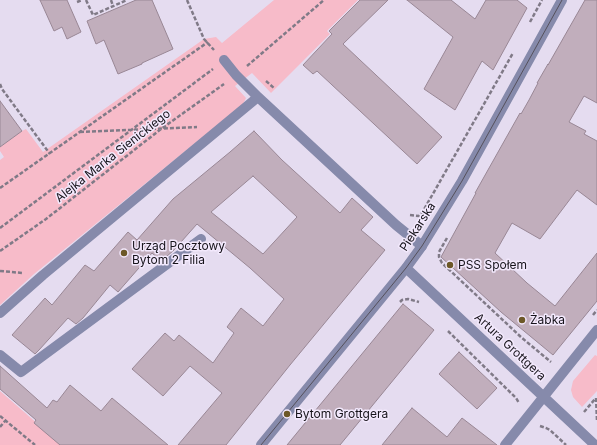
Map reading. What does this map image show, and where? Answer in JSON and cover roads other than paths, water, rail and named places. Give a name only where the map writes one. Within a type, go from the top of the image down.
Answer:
[{"type":"street","name":"Piekarska","points":[[261,445],[406,268],[422,246],[462,181],[562,0]]},
{"type":"street","points":[[224,60],[236,75],[258,97],[396,225],[422,246]]},
{"type":"street","points":[[0,313],[43,275],[258,97]]},
{"type":"street","points":[[0,355],[22,372],[201,238]]},
{"type":"street","name":"Artura Grottgera","points":[[406,268],[595,445]]},
{"type":"street","points":[[505,445],[597,330]]},
{"type":"tram line","points":[[261,445],[406,268],[422,246],[462,181],[562,0]]},
{"type":"place","name":"Urząd Pocztowy Bytom 2 Filia","points":[[124,253]]},
{"type":"place","name":"PSS Społem","points":[[450,265]]},
{"type":"place","name":"Żabka","points":[[522,320]]},
{"type":"place","name":"Bytom Grottgera","points":[[287,414]]}]
